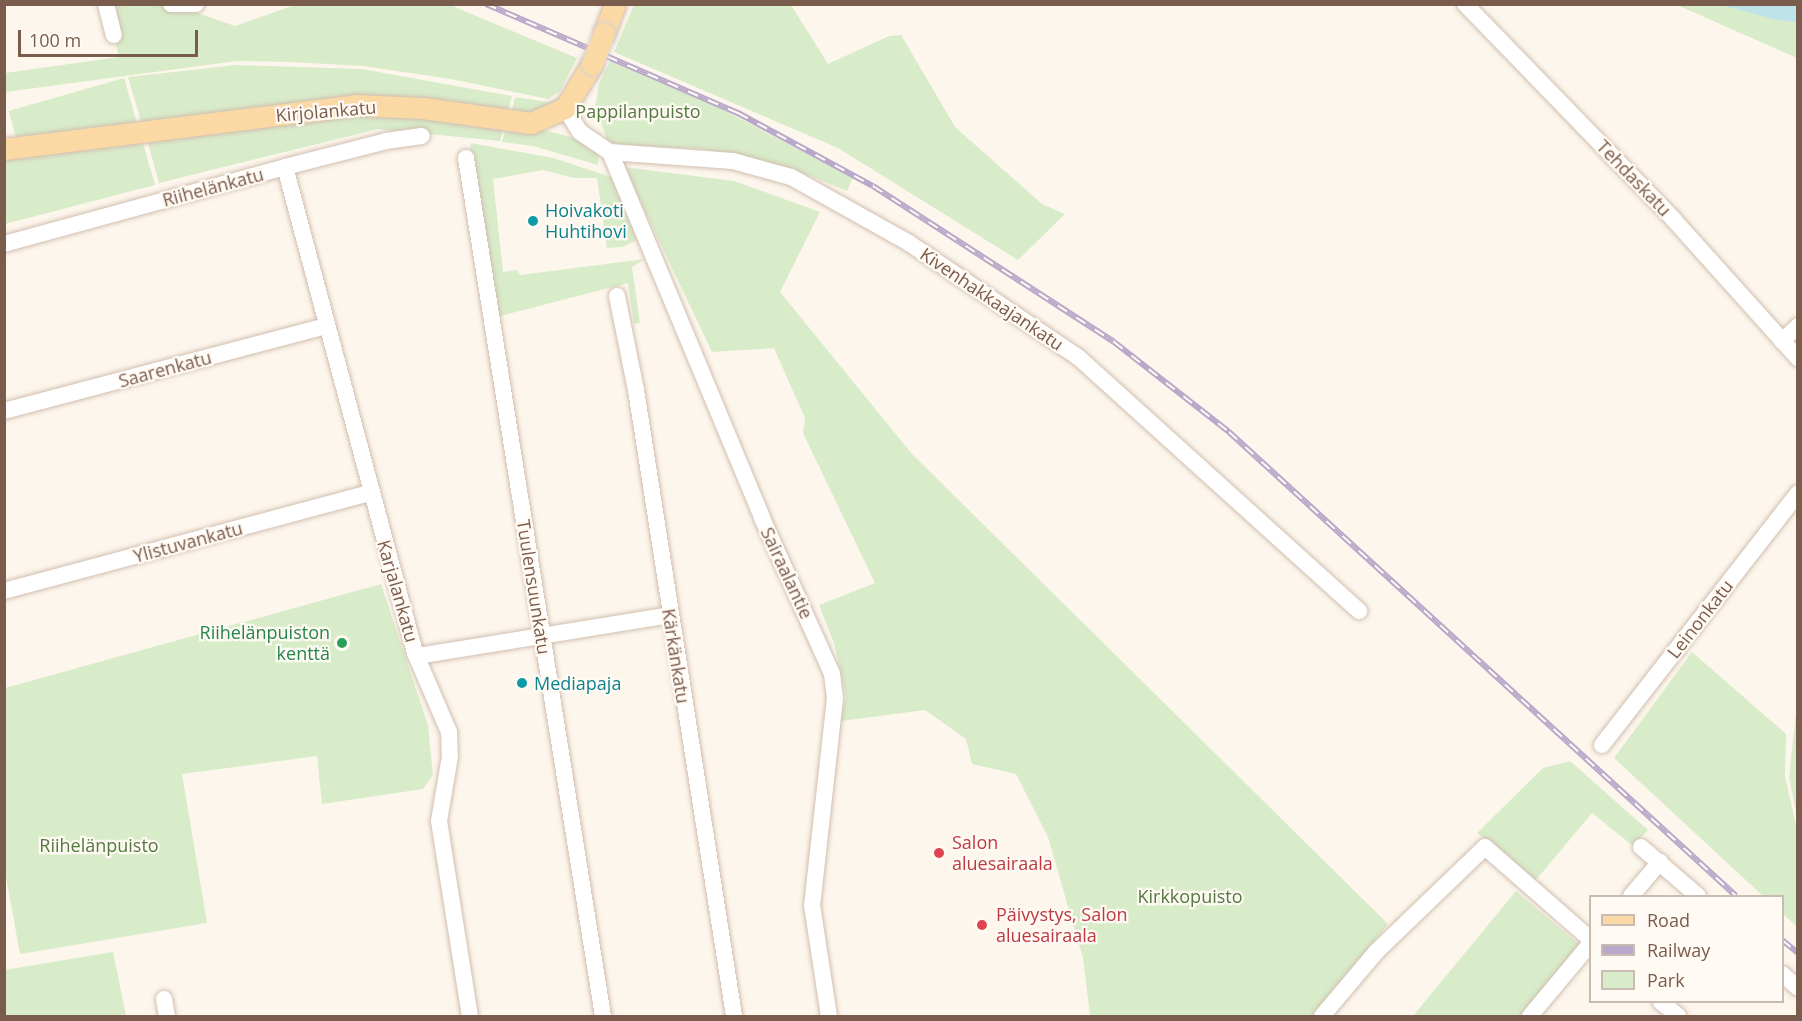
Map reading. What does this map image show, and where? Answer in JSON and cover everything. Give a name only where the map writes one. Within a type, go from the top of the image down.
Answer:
[{"type":"main road","points":[[565,108],[592,64],[615,4]]},
{"type":"main road","name":"Kirjolankatu","points":[[4,149],[356,105],[423,108],[531,123],[565,108]]},
{"type":"street","points":[[106,4],[114,35]]},
{"type":"street","points":[[171,4],[196,4]]},
{"type":"street","name":"Tehdaskatu","points":[[1465,4],[1674,219],[1797,357]]},
{"type":"street","name":"Kivenhakkaajankatu","points":[[565,108],[580,132],[610,152],[733,161],[791,177],[909,243],[1078,357],[1359,611]]},
{"type":"street","name":"Riihelänkatu","points":[[4,244],[285,167],[386,141],[422,136]]},
{"type":"street","name":"Sairaalantie","points":[[610,152],[762,518],[832,674],[835,698],[812,905],[829,1017]]},
{"type":"street","name":"Tuulensuunkatu","points":[[466,158],[603,1017]]},
{"type":"street","name":"Karjalankatu","points":[[285,167],[325,326],[417,656],[449,732],[450,756],[439,820],[470,1017]]},
{"type":"street","name":"Kärkänkatu","points":[[617,296],[636,390],[734,1017]]},
{"type":"street","name":"Saarenkatu","points":[[4,411],[325,326]]},
{"type":"street","points":[[1782,340],[1797,326]]},
{"type":"street","name":"Leinonkatu","points":[[1602,745],[1797,492]]},
{"type":"street","name":"Ylistuvankatu","points":[[4,591],[371,493]]},
{"type":"street","points":[[417,656],[670,615]]},
{"type":"street","points":[[1322,1017],[1376,952],[1485,847],[1589,938]]},
{"type":"street","points":[[1641,847],[1696,895]]},
{"type":"street","points":[[1633,895],[1660,862]]},
{"type":"street","points":[[1530,1017],[1589,945]]},
{"type":"street","points":[[1784,976],[1797,988]]},
{"type":"street","points":[[164,999],[167,1017]]},
{"type":"street","points":[[1662,1003],[1678,1017]]},
{"type":"green space","points":[[105,5],[174,5],[235,26],[295,5],[450,5],[577,58],[560,91],[548,99],[451,79],[363,66],[237,61],[5,92],[5,73],[119,57]]},
{"type":"green space","points":[[634,5],[791,5],[828,64],[889,36],[901,35],[955,127],[1042,204],[1065,214],[1018,260],[838,148],[614,52]]},
{"type":"green space","points":[[1677,5],[1721,5],[1797,22],[1797,58]]},
{"type":"green space","name":"Pappilanpuisto","points":[[610,61],[718,107],[853,178],[847,191],[793,169],[704,149],[609,144],[595,108],[599,84]]},
{"type":"green space","points":[[236,65],[362,69],[512,96],[506,119],[420,105],[143,128],[128,77]]},
{"type":"green space","points":[[124,78],[138,128],[23,161],[9,111]]},
{"type":"green space","points":[[515,97],[548,102],[561,98],[556,109],[510,118]]},
{"type":"green space","points":[[356,107],[505,121],[500,141],[378,129],[159,183],[145,132]]},
{"type":"green space","points":[[508,121],[571,137],[599,153],[598,165],[533,146],[502,142]]},
{"type":"green space","points":[[140,133],[155,185],[5,224],[5,152]]},
{"type":"green space","points":[[471,143],[553,158],[611,177],[637,240],[623,247],[607,248],[597,178],[574,178],[543,170],[493,179],[503,272],[517,270],[520,275],[645,259],[632,267],[640,323],[634,324],[628,283],[496,317],[469,156]]},
{"type":"green space","name":"Kirkkopuisto","points":[[624,167],[734,181],[820,212],[780,292],[912,454],[1388,924],[1314,1016],[1090,1016],[1083,958],[1048,837],[1016,774],[972,764],[966,739],[925,710],[841,721],[846,697],[834,643],[819,605],[875,583],[803,433],[805,418],[774,348],[712,352]]},
{"type":"green space","name":"Riihelänpuisto","points":[[381,584],[428,725],[433,775],[423,789],[322,804],[317,756],[182,774],[207,923],[20,954],[5,871],[5,688]]},
{"type":"green space","points":[[1692,652],[1786,734],[1785,776],[1797,830],[1797,927],[1784,915],[1784,895],[1762,895],[1614,758]]},
{"type":"green space","points":[[1797,703],[1798,816],[1789,778]]},
{"type":"green space","points":[[1570,761],[1648,830],[1633,846],[1592,813],[1535,881],[1477,833],[1543,768]]},
{"type":"green space","points":[[1516,891],[1580,945],[1521,1016],[1413,1016]]},
{"type":"green space","points":[[113,952],[126,1016],[5,1016],[5,970]]},
{"type":"water","points":[[1721,5],[1797,5],[1797,22],[1777,20]]},
{"type":"railway","points":[[486,4],[738,113],[873,186],[1114,342],[1229,432],[1735,895]]},
{"type":"railway","points":[[1784,942],[1798,953]]},
{"type":"place","name":"Hoivakoti Huhtihovi","points":[[533,221]]},
{"type":"place","name":"Riihelänpuiston kenttä","points":[[342,643]]},
{"type":"place","name":"Mediapaja","points":[[522,683]]},
{"type":"place","name":"Salon aluesairaala","points":[[939,853]]},
{"type":"place","name":"Päivystys, Salon aluesairaala","points":[[982,925]]}]
